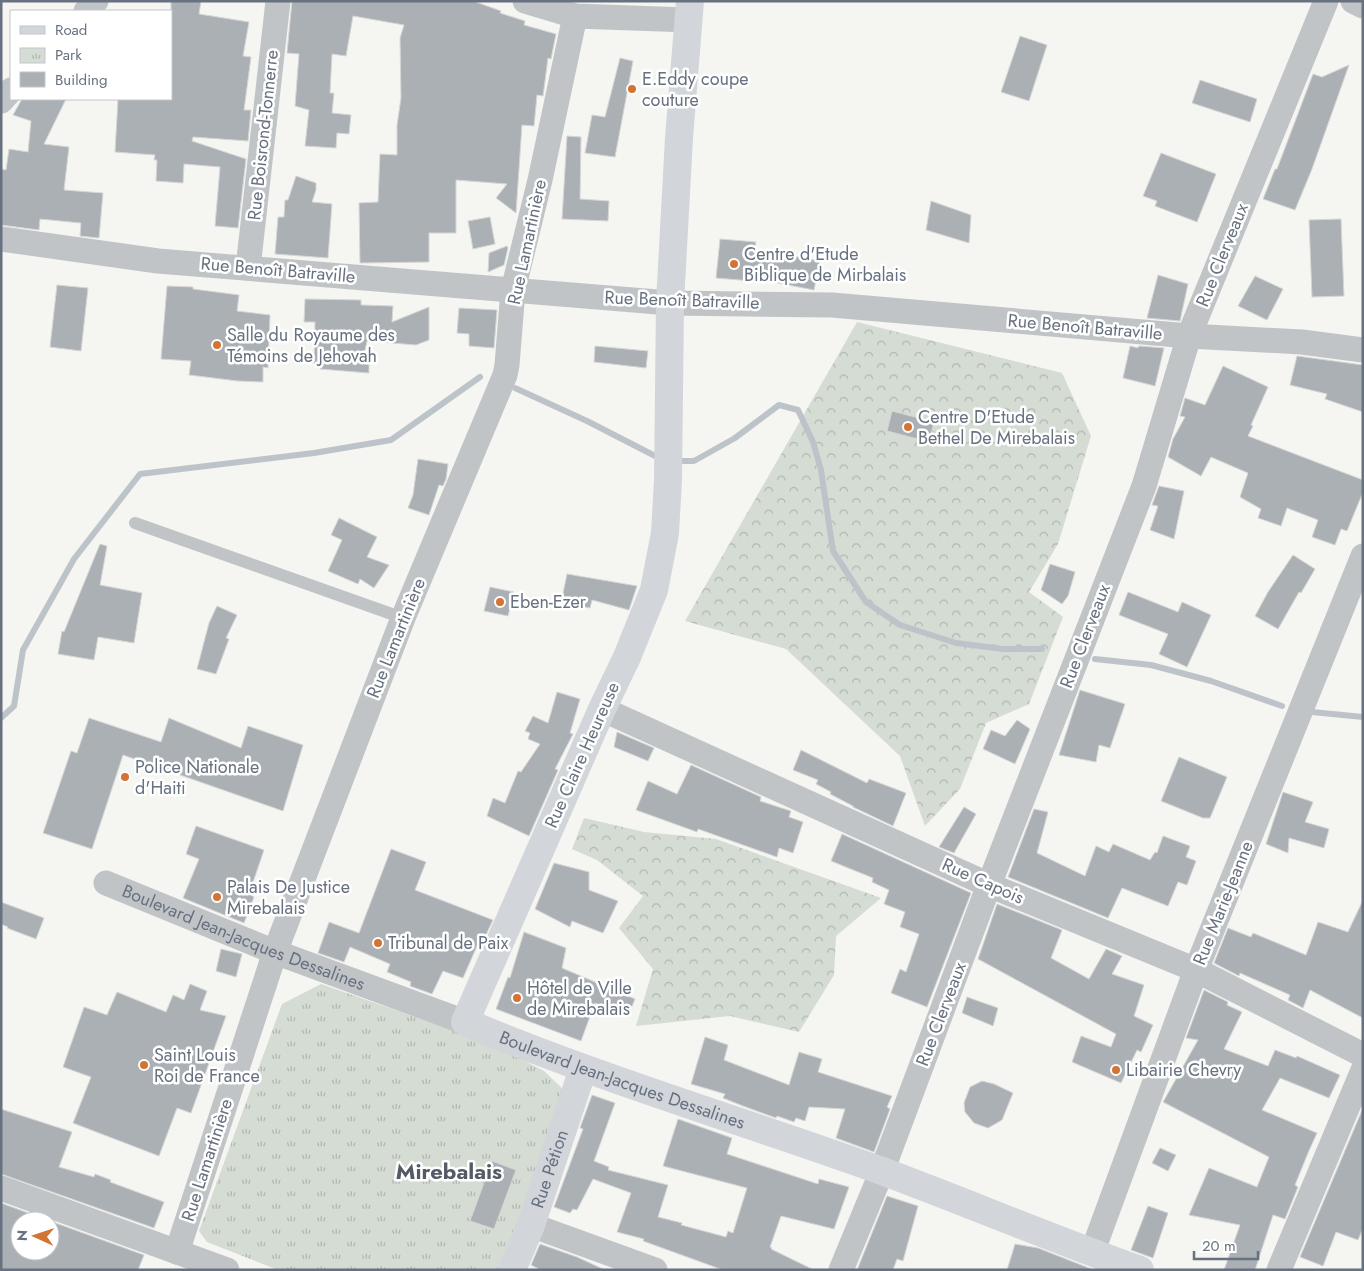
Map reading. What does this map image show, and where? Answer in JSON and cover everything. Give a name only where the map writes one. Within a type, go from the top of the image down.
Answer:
[{"type":"main road","name":"Rue Claire Heureuse","points":[[465,1022],[602,709],[627,657],[654,590],[665,533],[668,480],[670,303],[679,138],[689,10]]},
{"type":"main road","name":"Boulevard Jean-Jacques Dessalines","points":[[465,1022],[583,1069],[882,1171],[1140,1270]]},
{"type":"main road","name":"Rue Pétion","points":[[512,1270],[530,1225],[583,1069]]},
{"type":"street","points":[[87,10],[96,1]]},
{"type":"street","name":"Rue Boisrond-Tonnerre","points":[[248,268],[278,1]]},
{"type":"street","points":[[525,1],[575,16],[689,10]]},
{"type":"street","name":"Rue Clerveaux","points":[[841,1270],[882,1171],[989,885],[1144,486],[1190,336],[1326,1]]},
{"type":"street","points":[[1353,1],[1363,6]]},
{"type":"street","name":"Rue Lamartinière","points":[[176,1252],[275,952],[403,618],[505,375],[513,290],[540,180],[575,16]]},
{"type":"street","points":[[1,101],[10,91]]},
{"type":"street","name":"Rue Benoît Batraville","points":[[1,239],[158,261],[670,303],[832,305],[1190,336],[1302,342],[1363,350]]},
{"type":"street","name":"Rue Marie-Jeanne","points":[[1092,1253],[1196,970],[1363,556]]},
{"type":"street","name":"Rue Capois","points":[[602,709],[989,885],[1196,970],[1363,1055]]},
{"type":"street","name":"Boulevard Jean-Jacques Dessalines","points":[[106,883],[275,952],[465,1022]]},
{"type":"street","points":[[1280,1270],[1363,1070]]},
{"type":"street","points":[[1,1188],[226,1270]]},
{"type":"street","points":[[530,1225],[655,1270]]},
{"type":"lane","points":[[135,523],[403,618]]},
{"type":"green space","points":[[857,322],[1062,373],[1091,436],[1058,544],[1029,592],[1063,617],[1029,704],[986,723],[960,789],[925,826],[900,756],[786,649],[685,621]]},
{"type":"green space","points":[[584,818],[644,832],[716,839],[881,898],[836,936],[834,975],[799,1032],[730,1016],[636,1026],[653,969],[619,928],[643,896],[597,860],[572,849]]},
{"type":"green space","points":[[321,984],[490,1043],[544,1071],[567,1093],[505,1270],[278,1270],[207,1242],[199,1231],[282,1004]]},
{"type":"building","points":[[171,1],[201,1],[199,14],[249,22],[243,56],[251,57],[244,110],[251,110],[248,141],[193,137],[192,141],[246,159],[238,228],[215,226],[220,167],[184,164],[183,183],[156,181],[157,160],[154,160],[155,155],[115,152],[118,100],[172,100]]},
{"type":"building","points":[[292,1],[473,1],[501,11],[500,13],[525,21],[524,25],[556,34],[551,59],[548,58],[543,96],[537,95],[534,126],[522,125],[516,213],[496,198],[507,184],[456,180],[456,233],[429,233],[429,262],[360,263],[359,203],[378,202],[380,154],[397,155],[397,125],[401,98],[400,38],[404,25],[353,16],[346,56],[332,54],[330,93],[334,93],[332,113],[351,115],[349,134],[337,133],[336,148],[305,146],[309,110],[295,106],[299,54],[287,53]]},
{"type":"building","points":[[1020,36],[1047,45],[1029,101],[1001,92]]},
{"type":"building","points":[[620,58],[633,61],[615,157],[585,153],[592,115],[605,117]]},
{"type":"building","points":[[1349,65],[1312,169],[1295,210],[1263,199],[1275,169],[1277,169],[1313,74],[1322,77]]},
{"type":"building","points":[[1200,80],[1257,99],[1250,122],[1192,103]]},
{"type":"building","points":[[21,100],[66,100],[44,144],[69,147],[64,190],[103,193],[99,238],[80,236],[81,223],[40,219],[39,230],[1,225],[1,169],[6,170],[9,149],[28,152],[31,121],[13,115]]},
{"type":"building","points":[[567,136],[581,137],[580,199],[609,201],[608,221],[562,219]]},
{"type":"building","points":[[1161,153],[1216,174],[1197,222],[1155,206],[1157,201],[1143,196]]},
{"type":"building","points":[[296,176],[316,183],[312,202],[332,204],[328,258],[275,254],[278,217],[284,217],[285,200],[288,200]]},
{"type":"building","points":[[931,201],[971,215],[969,243],[926,230]]},
{"type":"building","points":[[490,217],[495,244],[473,249],[468,221]]},
{"type":"building","points":[[1341,219],[1344,296],[1312,297],[1309,220]]},
{"type":"building","points":[[720,239],[756,242],[755,249],[820,261],[814,290],[752,278],[752,281],[716,278]]},
{"type":"building","points":[[507,246],[504,265],[488,272],[489,253]]},
{"type":"building","points":[[1158,275],[1188,284],[1180,321],[1147,318]]},
{"type":"building","points":[[1255,276],[1283,289],[1267,320],[1238,306]]},
{"type":"building","points":[[57,285],[88,288],[81,351],[50,347]]},
{"type":"building","points":[[167,286],[193,287],[193,289],[239,295],[237,311],[270,315],[268,368],[263,367],[263,382],[189,375],[191,361],[161,359]]},
{"type":"building","points":[[305,299],[361,300],[361,305],[393,306],[392,322],[429,307],[429,340],[416,345],[367,341],[364,355],[369,356],[369,373],[320,369],[320,364],[314,364],[315,322],[304,322]]},
{"type":"building","points":[[459,308],[497,310],[494,348],[469,346],[469,334],[457,333]]},
{"type":"building","points":[[595,346],[648,351],[646,368],[594,362]]},
{"type":"building","points":[[1130,346],[1138,348],[1139,346],[1164,348],[1155,386],[1123,378]]},
{"type":"building","points":[[1297,356],[1363,365],[1363,412],[1325,399],[1327,394],[1290,385]]},
{"type":"building","points":[[1223,366],[1268,387],[1248,436],[1363,480],[1363,492],[1347,531],[1341,529],[1335,545],[1312,537],[1318,520],[1287,508],[1281,526],[1258,518],[1261,509],[1240,497],[1248,473],[1211,457],[1201,476],[1168,457],[1173,439],[1185,417],[1180,416],[1185,398],[1205,405]]},
{"type":"building","points":[[892,411],[934,422],[929,442],[887,431]]},
{"type":"building","points":[[418,459],[448,464],[446,479],[443,486],[439,485],[429,515],[408,508],[413,495]]},
{"type":"building","points":[[1159,486],[1184,491],[1174,539],[1150,530],[1158,506],[1152,505]]},
{"type":"building","points":[[339,518],[377,537],[367,557],[389,565],[374,588],[360,579],[358,584],[328,571],[342,540],[331,535]]},
{"type":"building","points":[[100,544],[107,546],[100,585],[142,593],[134,643],[98,637],[94,660],[58,654],[62,631],[64,632]]},
{"type":"building","points":[[1293,555],[1315,569],[1301,593],[1299,592],[1278,629],[1255,616],[1268,592]]},
{"type":"building","points":[[1050,564],[1075,572],[1068,596],[1062,604],[1041,590]]},
{"type":"building","points":[[567,574],[637,586],[629,610],[592,600],[590,608],[561,603]]},
{"type":"building","points":[[490,587],[514,592],[508,616],[484,611]]},
{"type":"building","points":[[1128,592],[1178,612],[1182,602],[1211,615],[1187,667],[1159,654],[1168,634],[1119,615]]},
{"type":"building","points":[[217,606],[237,615],[226,638],[229,639],[216,674],[197,669],[209,623]]},
{"type":"building","points":[[1080,690],[1125,704],[1110,748],[1099,745],[1096,762],[1059,755]]},
{"type":"building","points":[[557,692],[580,699],[570,733],[573,734],[555,769],[558,770],[529,836],[487,816],[493,798],[505,803],[518,771],[521,772],[540,744],[528,739],[530,733],[525,731],[533,716],[548,723]]},
{"type":"building","points":[[89,718],[161,742],[169,718],[241,748],[248,726],[303,745],[283,811],[123,755],[92,849],[43,833],[71,751],[77,753]]},
{"type":"building","points":[[1017,720],[1030,729],[1015,764],[983,749],[991,730],[1005,736]]},
{"type":"building","points":[[617,732],[654,748],[648,761],[614,747]]},
{"type":"building","points":[[801,750],[867,783],[869,779],[906,793],[893,826],[830,794],[831,792],[816,784],[818,780],[793,770]]},
{"type":"building","points":[[1179,757],[1227,777],[1210,818],[1203,818],[1161,801]]},
{"type":"building","points":[[691,765],[761,797],[760,801],[791,811],[789,817],[803,822],[793,853],[779,848],[777,857],[698,829],[697,832],[636,810],[648,781],[677,794]]},
{"type":"building","points":[[1283,792],[1313,802],[1305,822],[1329,829],[1324,848],[1289,838],[1288,853],[1266,844]]},
{"type":"building","points":[[964,807],[976,814],[954,853],[939,847]]},
{"type":"building","points":[[1034,809],[1048,812],[1037,853],[1085,876],[1096,846],[1109,852],[1113,844],[1150,860],[1155,852],[1157,853],[1163,836],[1190,846],[1186,857],[1196,861],[1187,885],[1178,882],[1168,906],[1122,888],[1108,918],[1008,877]]},
{"type":"building","points":[[196,826],[264,850],[249,894],[254,897],[244,923],[183,898],[199,859],[186,854]]},
{"type":"building","points":[[842,834],[971,893],[927,1007],[891,993],[900,969],[906,972],[919,934],[900,927],[905,912],[884,904],[889,890],[872,882],[873,878],[831,861]]},
{"type":"building","points":[[391,849],[426,862],[415,890],[493,920],[484,939],[481,937],[463,978],[443,971],[432,994],[410,986],[411,982],[387,972],[390,964],[350,947],[344,962],[318,953],[329,922],[359,933]]},
{"type":"building","points":[[554,863],[589,872],[589,890],[618,901],[603,933],[572,921],[570,927],[535,909]]},
{"type":"building","points":[[1363,900],[1363,1018],[1310,990],[1303,1008],[1288,1000],[1290,995],[1240,973],[1239,976],[1214,963],[1228,928],[1251,937],[1253,933],[1306,955],[1318,922],[1348,932]]},
{"type":"building","points":[[1,902],[44,918],[36,939],[1,924]]},
{"type":"building","points":[[997,904],[1062,930],[1051,958],[1089,979],[1106,949],[1122,956],[1112,974],[1144,985],[1134,1016],[1153,1025],[1141,1052],[1137,1050],[1121,1083],[1072,1062],[1081,1036],[1111,1047],[1116,1034],[978,959]]},
{"type":"building","points":[[524,932],[566,948],[562,968],[635,999],[628,1016],[595,1003],[581,1041],[496,1009],[508,977],[510,978]]},
{"type":"building","points":[[221,949],[242,954],[236,977],[216,971]]},
{"type":"building","points":[[190,984],[207,991],[200,1010],[226,1016],[191,1113],[177,1108],[159,1156],[73,1123],[91,1077],[63,1067],[84,1007],[107,1015],[117,992],[166,1012],[173,995],[184,1000]]},
{"type":"building","points":[[1204,990],[1228,1002],[1227,1005],[1242,1012],[1224,1049],[1268,1066],[1275,1050],[1296,1058],[1297,1056],[1340,1075],[1329,1098],[1280,1078],[1262,1110],[1317,1133],[1295,1185],[1298,1187],[1285,1219],[1273,1215],[1255,1270],[1224,1270],[1240,1225],[1189,1215],[1209,1168],[1257,1187],[1269,1157],[1163,1102],[1198,1040],[1186,1038]]},
{"type":"building","points":[[967,997],[998,1008],[993,1026],[962,1013]]},
{"type":"building","points":[[705,1037],[728,1045],[724,1060],[789,1085],[799,1052],[822,1059],[818,1072],[892,1096],[887,1107],[890,1109],[874,1152],[836,1138],[845,1109],[809,1107],[805,1121],[796,1118],[794,1122],[777,1116],[776,1118],[743,1106],[723,1098],[725,1094],[691,1084]]},
{"type":"building","points":[[982,1081],[994,1084],[1013,1093],[1002,1120],[988,1128],[974,1123],[965,1112],[964,1103],[970,1087]]},
{"type":"building","points":[[592,1095],[615,1103],[594,1161],[609,1167],[608,1170],[668,1185],[658,1217],[726,1237],[728,1231],[733,1233],[747,1188],[663,1166],[678,1119],[732,1138],[727,1154],[818,1184],[819,1179],[849,1187],[834,1229],[781,1216],[770,1247],[771,1249],[814,1270],[723,1270],[643,1241],[644,1239],[617,1232],[631,1193],[593,1179],[577,1210],[573,1209],[570,1213],[554,1207],[583,1129],[580,1128]]},
{"type":"building","points":[[1363,1108],[1363,1228],[1358,1240],[1336,1232],[1323,1266],[1300,1257]]},
{"type":"building","points":[[1,1109],[72,1132],[59,1167],[94,1177],[95,1174],[111,1180],[110,1182],[164,1202],[154,1228],[1,1174]]},
{"type":"building","points":[[1160,1148],[1176,1155],[1168,1171],[1152,1163]]},
{"type":"building","points":[[492,1161],[516,1170],[494,1229],[470,1221]]},
{"type":"building","points":[[887,1196],[918,1206],[903,1261],[897,1259],[893,1270],[857,1270]]},
{"type":"building","points":[[1,1203],[23,1211],[10,1211],[10,1261],[60,1261],[60,1224],[144,1255],[138,1270],[1,1270]]},
{"type":"building","points":[[1148,1206],[1168,1213],[1153,1258],[1131,1250]]},
{"type":"building","points":[[540,1244],[577,1257],[605,1270],[541,1270],[531,1265]]},
{"type":"building","points":[[1015,1244],[1038,1248],[1094,1270],[1007,1270]]},
{"type":"waterway","points":[[1,718],[14,706],[23,650],[74,559],[140,474],[314,453],[391,440],[480,377]]},
{"type":"waterway","points":[[515,388],[587,421],[661,459]]},
{"type":"waterway","points":[[675,461],[694,461],[735,438],[779,405],[798,410],[813,442],[821,470],[833,551],[866,602],[900,625],[956,643],[1003,649],[1042,649]]},
{"type":"waterway","points":[[1095,659],[1151,665],[1211,681],[1282,706]]},
{"type":"waterway","points":[[1312,712],[1363,717]]},
{"type":"place","name":"E.Eddy coupe couture","points":[[632,89]]},
{"type":"place","name":"Centre d'Etude Biblique de Mirbalais","points":[[734,264]]},
{"type":"place","name":"Salle du Royaume des Témoins de Jehovah","points":[[217,345]]},
{"type":"place","name":"Centre D'Etude Bethel De Mirebalais","points":[[908,427]]},
{"type":"place","name":"Eben-Ezer","points":[[500,602]]},
{"type":"place","name":"Police Nationale d'Haiti","points":[[125,777]]},
{"type":"place","name":"Palais De Justice Mirebalais","points":[[217,897]]},
{"type":"place","name":"Tribunal de Paix","points":[[378,943]]},
{"type":"place","name":"Hôtel de Ville de Mirebalais","points":[[517,998]]},
{"type":"place","name":"Saint Louis Roi de France","points":[[144,1065]]},
{"type":"place","name":"Libairie Chevry","points":[[1116,1070]]},
{"type":"district","name":"Mirebalais","points":[[449,1171]]}]
